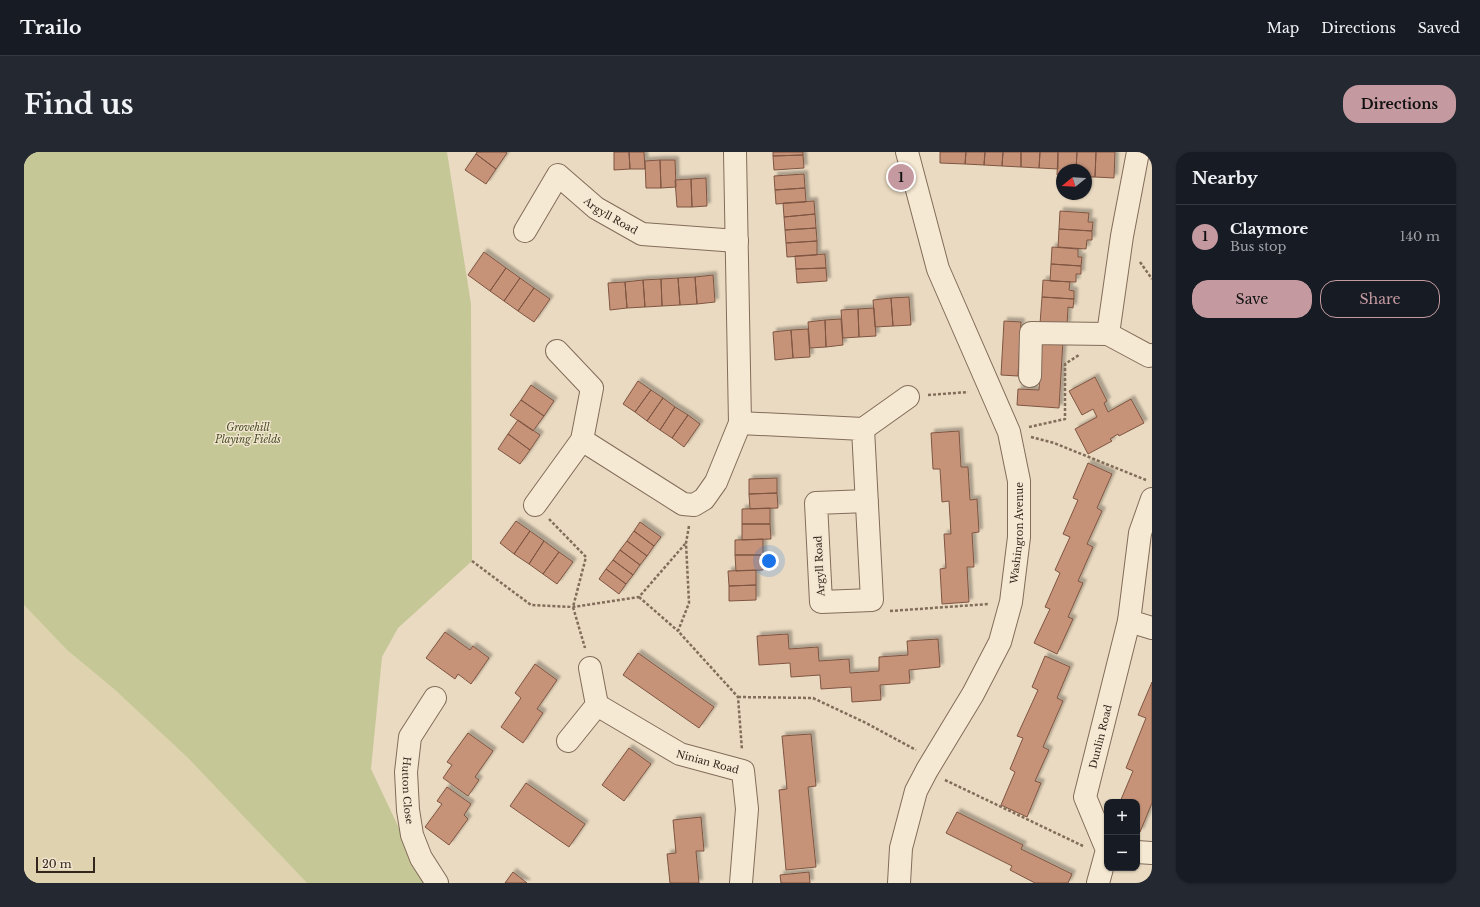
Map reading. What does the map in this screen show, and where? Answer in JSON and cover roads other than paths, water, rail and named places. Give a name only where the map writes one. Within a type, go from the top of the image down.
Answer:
[{"type":"street","points":[[582,440],[683,504],[694,505],[704,499],[716,482],[740,423],[735,152]]},
{"type":"street","name":"Washington Avenue","points":[[899,883],[900,848],[916,791],[973,694],[1000,642],[1011,602],[1019,537],[1019,481],[1009,432],[938,269],[907,152]]},
{"type":"street","points":[[1108,334],[1122,236],[1138,152]]},
{"type":"street","name":"Argyll Road","points":[[525,231],[558,175],[596,208],[642,234],[737,241]]},
{"type":"street","points":[[1030,376],[1031,333],[1108,334],[1149,356],[1152,355]]},
{"type":"street","points":[[536,505],[582,440],[592,388],[557,351]]},
{"type":"street","points":[[740,423],[864,428],[908,397]]},
{"type":"street","points":[[864,428],[867,501]]},
{"type":"street","name":"Dunlin Road","points":[[1104,843],[1085,797],[1129,621],[1140,533],[1152,499]]},
{"type":"street","name":"Argyll Road","points":[[867,501],[872,600],[821,602],[816,504],[867,501]]},
{"type":"street","points":[[1129,621],[1152,628]]},
{"type":"street","points":[[568,741],[597,705],[590,668]]},
{"type":"street","name":"Hutton Close","points":[[435,698],[410,737],[406,772],[408,810],[412,835],[422,858],[437,883]]},
{"type":"street","name":"Ninian Road","points":[[597,705],[680,754],[743,771],[747,809],[741,883]]},
{"type":"street","points":[[1140,852],[1152,853]]},
{"type":"street","points":[[1098,883],[1104,861]]},
{"type":"place","name":"Claymore","points":[[901,177]]},
{"type":"park label","name":"Grovehill Playing Fields","points":[[248,432]]}]
